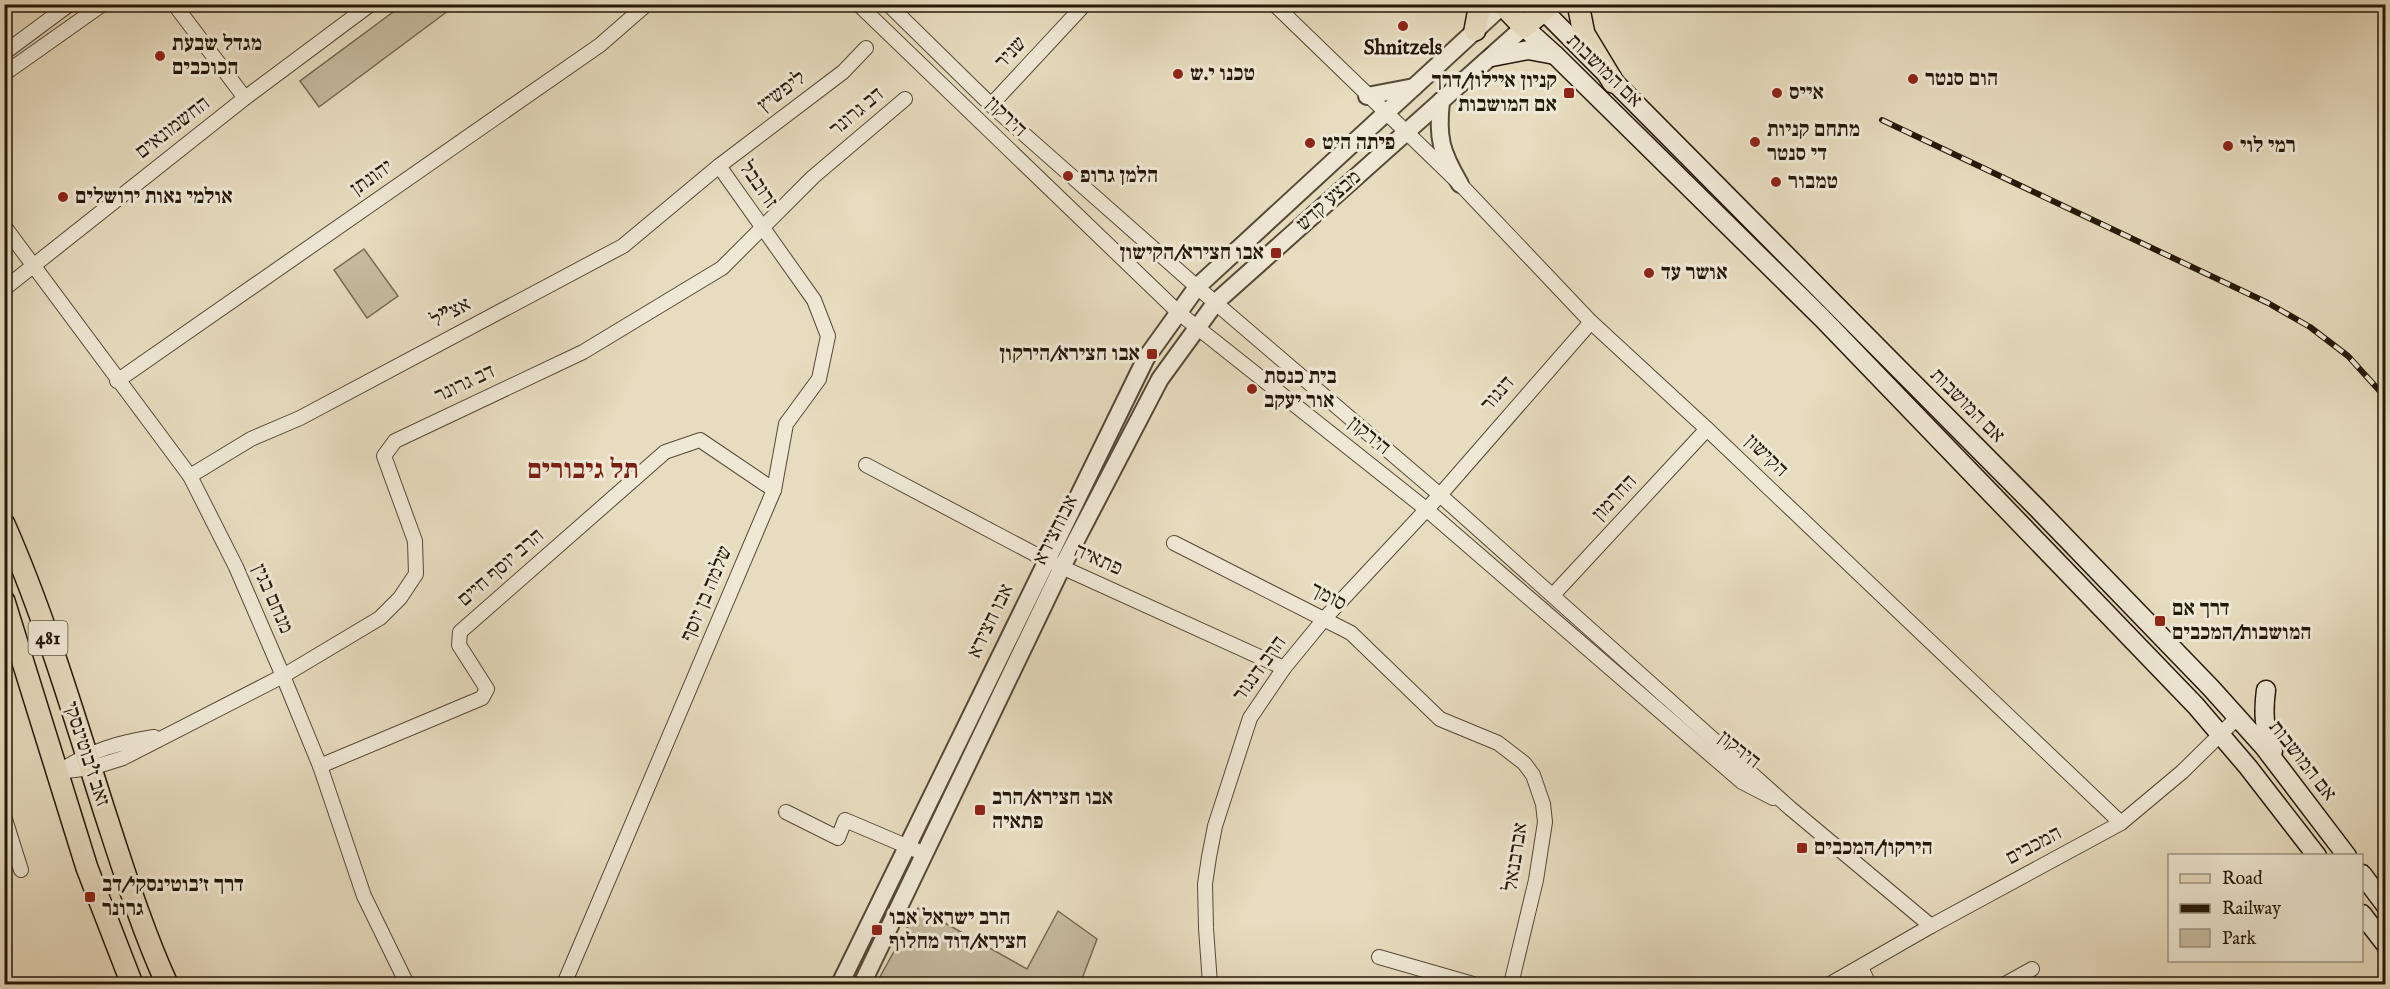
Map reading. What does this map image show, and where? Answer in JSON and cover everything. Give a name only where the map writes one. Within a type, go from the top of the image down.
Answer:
[{"type":"main road","points":[[1475,30],[1480,4]]},
{"type":"main road","points":[[1578,4],[1584,34],[1613,82]]},
{"type":"main road","points":[[1503,5],[1524,27]]},
{"type":"main road","name":"אם המושבות","points":[[1544,7],[1613,82],[2029,500],[2238,717],[2346,854]]},
{"type":"main road","name":"מבצע קדש","points":[[1524,27],[1544,7]]},
{"type":"main road","name":"אם המושבות","points":[[1524,27],[1830,326],[2221,734],[2316,854]]},
{"type":"main road","points":[[1492,57],[1528,50],[1555,55]]},
{"type":"main road","name":"זאב ז'בוטינסקי","points":[[4,524],[27,575],[150,948],[166,984]]},
{"type":"main road","name":"זאב ז'בוטינסקי","points":[[4,601],[87,868],[132,984]]},
{"type":"main road","points":[[2266,690],[2263,714],[2265,727],[2279,767]]},
{"type":"main road","points":[[2363,877],[2385,906]]},
{"type":"main road","points":[[2363,917],[2385,945]]},
{"type":"street","points":[[4,52],[70,4]]},
{"type":"street","points":[[4,74],[103,4]]},
{"type":"street","points":[[174,4],[245,98]]},
{"type":"street","name":"החשמונאים","points":[[4,289],[245,98],[371,4]]},
{"type":"street","name":"יהונתן","points":[[117,381],[600,45],[647,4]]},
{"type":"street","name":"הירקון","points":[[858,4],[1179,313],[1426,509],[1742,782],[1790,808]]},
{"type":"street","name":"הירקון","points":[[888,4],[991,105],[1197,287],[1440,495],[1790,808],[1931,926]]},
{"type":"street","name":"שניר","points":[[991,105],[1085,4]]},
{"type":"street","name":"הקישון","points":[[1274,4],[1460,184],[1591,322],[1707,429],[2121,823]]},
{"type":"street","name":"מבצע קדש","points":[[1197,287],[1503,5]]},
{"type":"street","name":"מבצע קדש","points":[[1216,302],[1524,27]]},
{"type":"street","name":"ליפשיץ","points":[[719,166],[843,72],[866,48]]},
{"type":"street","points":[[1367,96],[1415,87]]},
{"type":"street","name":"דב גרונר","points":[[58,772],[89,761],[123,758],[283,676],[380,618],[400,598],[416,574],[415,541],[384,456],[395,441],[584,351],[722,268],[813,177],[905,99]]},
{"type":"street","points":[[1441,100],[1438,128],[1445,158],[1460,184]]},
{"type":"street","name":"זרובבל","points":[[719,166],[761,228]]},
{"type":"street","name":"אצ\"ל","points":[[190,476],[250,439],[300,418],[623,246],[719,166]]},
{"type":"street","name":"מנחם בגין","points":[[4,226],[117,381],[190,476],[236,567],[283,676],[320,766],[364,896],[407,984]]},
{"type":"street","name":"שלמה בן יוסף","points":[[564,984],[774,490],[786,424],[819,379],[828,336],[814,300],[761,228]]},
{"type":"street","name":"אבו חצירא","points":[[840,984],[1146,358],[1197,287]]},
{"type":"street","name":"אבוחצירא","points":[[862,984],[1062,567],[1160,379],[1216,302]]},
{"type":"street","name":"דנגור","points":[[1440,495],[1591,322]]},
{"type":"street","name":"החרמון","points":[[1553,596],[1707,429]]},
{"type":"street","name":"הרב יוסף חיים","points":[[320,766],[482,698],[487,689],[459,645],[460,632],[665,452],[700,440],[774,490]]},
{"type":"street","name":"פתאיה","points":[[866,465],[1046,560],[1284,668]]},
{"type":"street","name":"הרב דנגור","points":[[1210,984],[1205,884],[1215,826],[1250,718],[1284,668],[1325,618],[1440,495]]},
{"type":"street","name":"סומך","points":[[1174,543],[1351,633],[1440,719]]},
{"type":"street","name":"המכבים","points":[[1830,984],[1931,926],[2121,823],[2182,772],[2238,717]]},
{"type":"street","name":"אברבנאל","points":[[1440,719],[1491,740],[1513,753],[1533,775],[1543,804],[1545,822],[1542,848],[1511,984]]},
{"type":"street","points":[[786,812],[838,838],[845,820],[925,854]]},
{"type":"street","points":[[4,816],[21,870]]},
{"type":"street","points":[[1378,957],[1473,984]]},
{"type":"street","points":[[1861,968],[1869,984]]},
{"type":"street","points":[[2005,984],[2032,969]]},
{"type":"green space","points":[[404,4],[456,5],[319,107],[300,81]]},
{"type":"green space","points":[[364,249],[398,296],[367,318],[334,270]]},
{"type":"green space","points":[[918,908],[1027,969],[1058,911],[1097,939],[1080,984],[876,984]]},
{"type":"railway","points":[[1882,120],[2268,303],[2310,327],[2348,356],[2386,398]]},
{"type":"place","name":"Shnitzels","points":[[1403,26]]},
{"type":"place","name":"מגדל שבעת הכוכבים","points":[[160,56]]},
{"type":"place","name":"טכנו י.ש","points":[[1178,74]]},
{"type":"place","name":"הום סנטר","points":[[1913,79]]},
{"type":"place","name":"קניון איילון/דרך אם המושבות","points":[[1569,93]]},
{"type":"place","name":"אייס","points":[[1777,93]]},
{"type":"place","name":"מתחם קניות די סנטר","points":[[1755,142]]},
{"type":"place","name":"פיתה היט","points":[[1310,143]]},
{"type":"place","name":"רמי לוי","points":[[2228,146]]},
{"type":"place","name":"הלמן גרופ","points":[[1068,176]]},
{"type":"place","name":"טמבור","points":[[1776,182]]},
{"type":"place","name":"אולמי נאות ירושלים","points":[[63,197]]},
{"type":"place","name":"אבו חצירא/הקישון","points":[[1276,253]]},
{"type":"place","name":"אושר עד","points":[[1649,273]]},
{"type":"place","name":"אבו חצירא/הירקון","points":[[1152,354]]},
{"type":"place","name":"בית כנסת אור יעקב","points":[[1252,389]]},
{"type":"place","name":"דרך אם המושבות/המכבים","points":[[2160,621]]},
{"type":"place","name":"אבו חצירא/הרב פתאיה","points":[[980,810]]},
{"type":"place","name":"הירקון/המכבים","points":[[1802,848]]},
{"type":"place","name":"דרך ז׳בוטינסקי/דב גרונר","points":[[90,897]]},
{"type":"place","name":"הרב ישראל אבו חצירא/דוד מחלוף","points":[[877,930]]},
{"type":"district","name":"תל גיבורים","points":[[583,471]]}]
